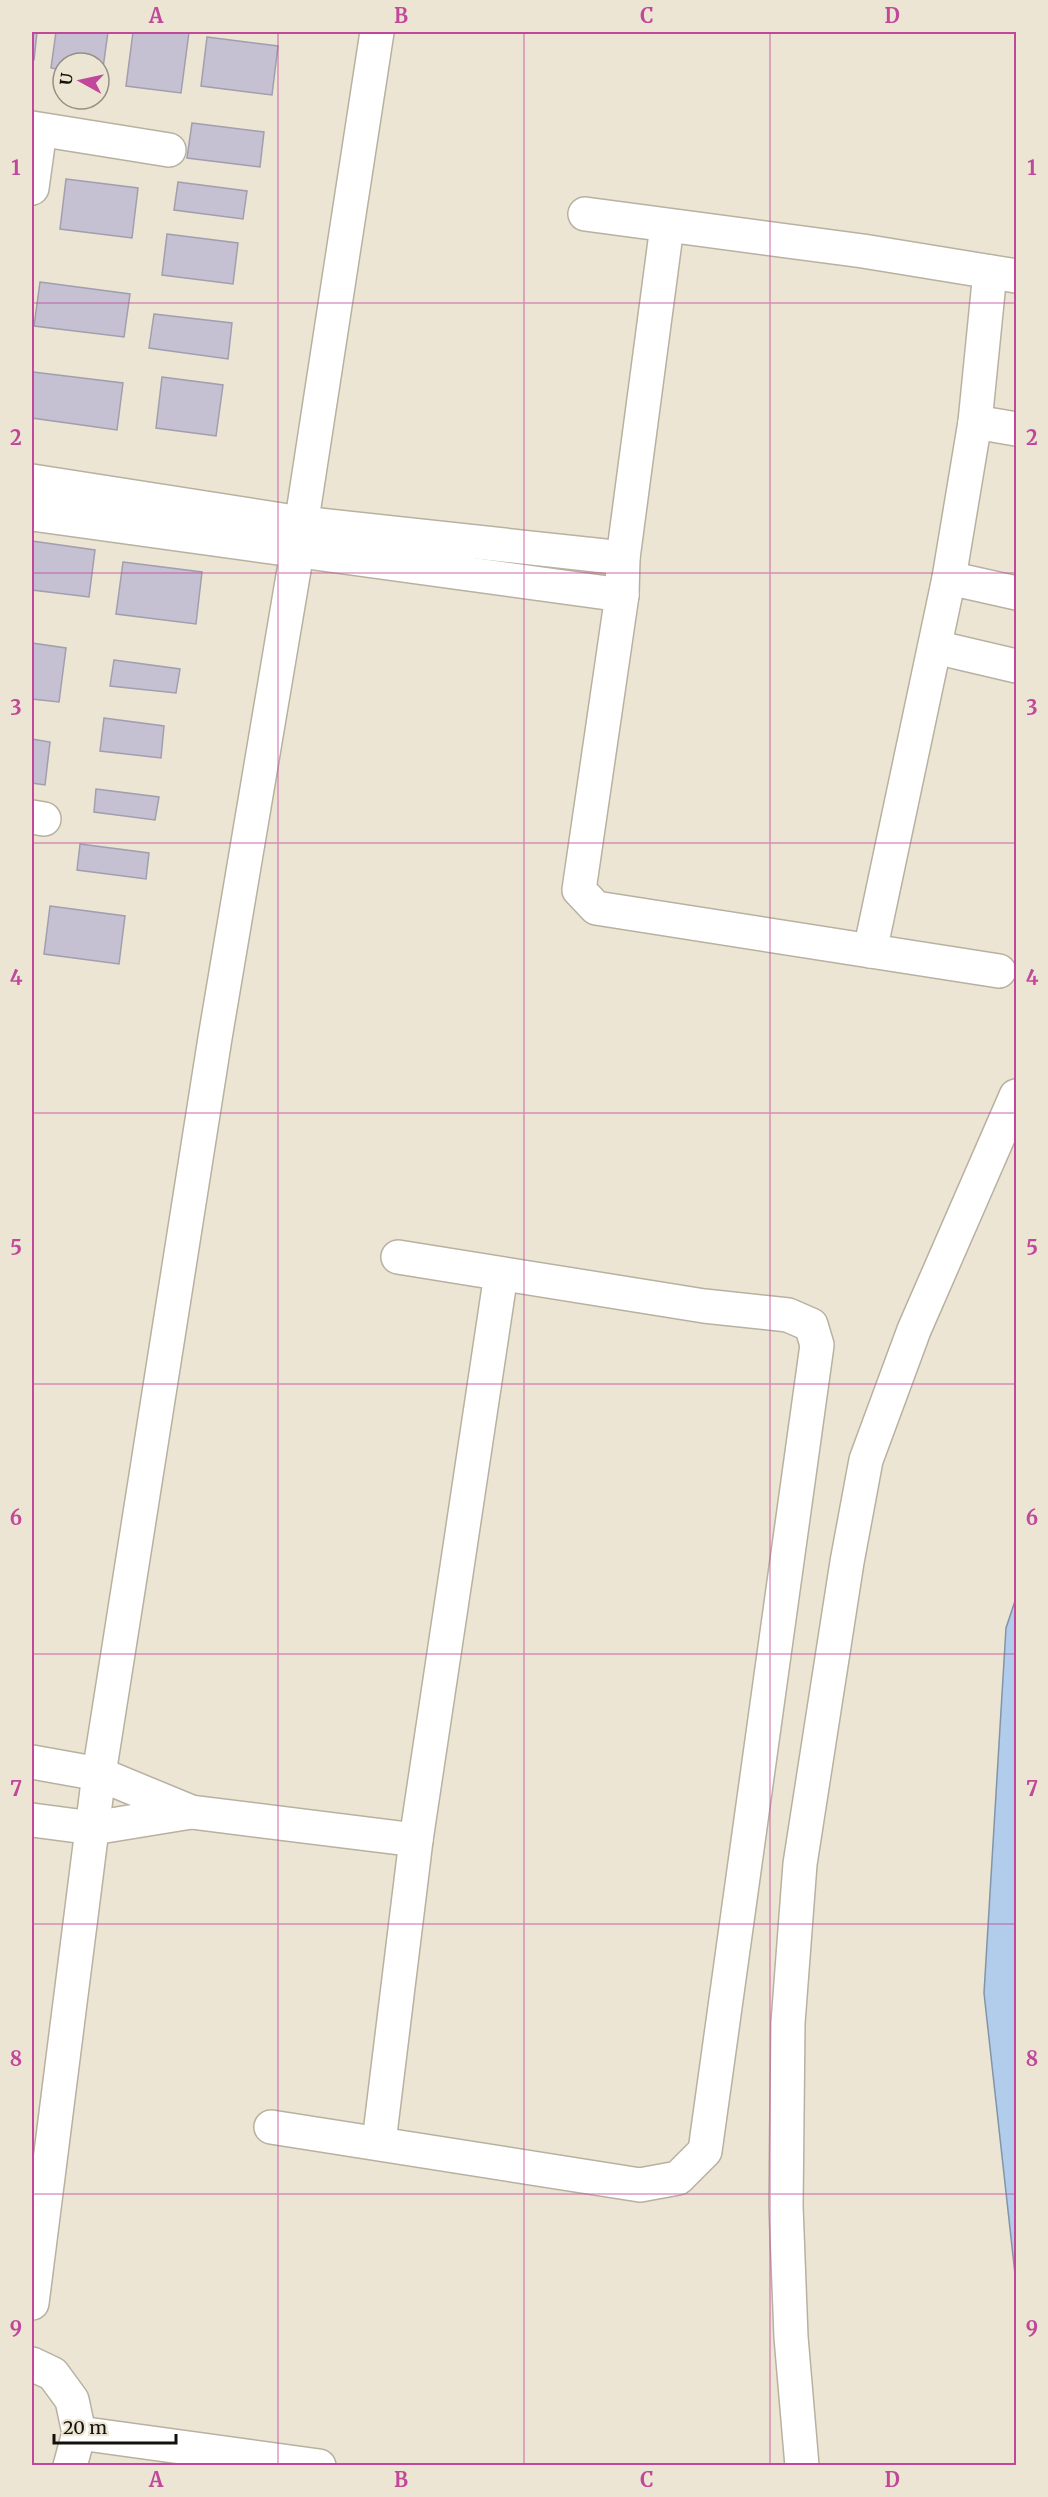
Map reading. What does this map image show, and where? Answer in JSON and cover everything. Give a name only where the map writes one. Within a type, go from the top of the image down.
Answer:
[{"type":"street","points":[[32,2303],[99,1774],[215,1038],[299,538],[377,32]]},
{"type":"street","points":[[32,188],[36,129],[169,150]]},
{"type":"street","points":[[585,214],[863,252],[1003,274],[935,647],[870,951]]},
{"type":"street","points":[[667,226],[623,558],[622,595],[579,890],[596,908],[999,971]]},
{"type":"street","points":[[975,422],[1017,429]]},
{"type":"street","points":[[32,481],[299,538],[622,595]]},
{"type":"street","points":[[32,514],[299,538],[623,558]]},
{"type":"street","points":[[948,578],[1017,593]]},
{"type":"street","points":[[935,647],[1017,666]]},
{"type":"street","points":[[802,2466],[791,2337],[786,2183],[788,2023],[800,1864],[847,1562],[866,1460],[914,1330],[1017,1096]]},
{"type":"street","points":[[271,2127],[380,2142],[640,2185],[678,2178],[705,2151],[817,1345],[811,1325],[788,1315],[704,1306],[398,1257]]},
{"type":"street","points":[[380,2142],[416,1840],[501,1274]]},
{"type":"street","points":[[32,1762],[99,1774],[191,1812],[416,1840]]},
{"type":"street","points":[[32,1820],[93,1828],[191,1812]]},
{"type":"street","points":[[32,2364],[53,2374],[72,2400],[79,2433],[70,2466]]},
{"type":"street","points":[[79,2433],[318,2466]]},
{"type":"water","points":[[1016,1598],[1016,2283],[984,1993],[1006,1628]]},
{"type":"building","points":[[32,32],[37,32],[34,60],[32,60]]},
{"type":"building","points":[[56,32],[108,32],[105,51],[53,51]]},
{"type":"building","points":[[133,32],[189,32],[181,93],[126,86]]},
{"type":"building","points":[[207,37],[278,46],[272,95],[201,86]]},
{"type":"building","points":[[192,123],[264,132],[260,167],[187,158]]},
{"type":"building","points":[[66,179],[138,188],[132,238],[60,229]]},
{"type":"building","points":[[178,182],[247,191],[243,219],[174,210]]},
{"type":"building","points":[[167,234],[238,243],[233,284],[162,275]]},
{"type":"building","points":[[40,282],[130,294],[124,337],[34,326]]},
{"type":"building","points":[[154,314],[232,323],[228,359],[149,348]]},
{"type":"building","points":[[33,372],[123,383],[117,430],[32,418]]},
{"type":"building","points":[[162,377],[223,385],[216,436],[156,428]]},
{"type":"building","points":[[32,541],[95,550],[89,597],[32,590]]},
{"type":"building","points":[[123,562],[202,572],[196,624],[116,614]]},
{"type":"building","points":[[32,643],[66,648],[59,702],[32,699]]},
{"type":"building","points":[[114,660],[180,669],[176,693],[110,686]]},
{"type":"building","points":[[104,718],[164,726],[161,758],[100,751]]},
{"type":"building","points":[[32,739],[50,742],[45,785],[32,783]]},
{"type":"building","points":[[96,789],[159,797],[155,820],[94,812]]},
{"type":"building","points":[[80,844],[149,853],[146,879],[77,870]]},
{"type":"building","points":[[50,906],[125,916],[119,964],[44,954]]}]
